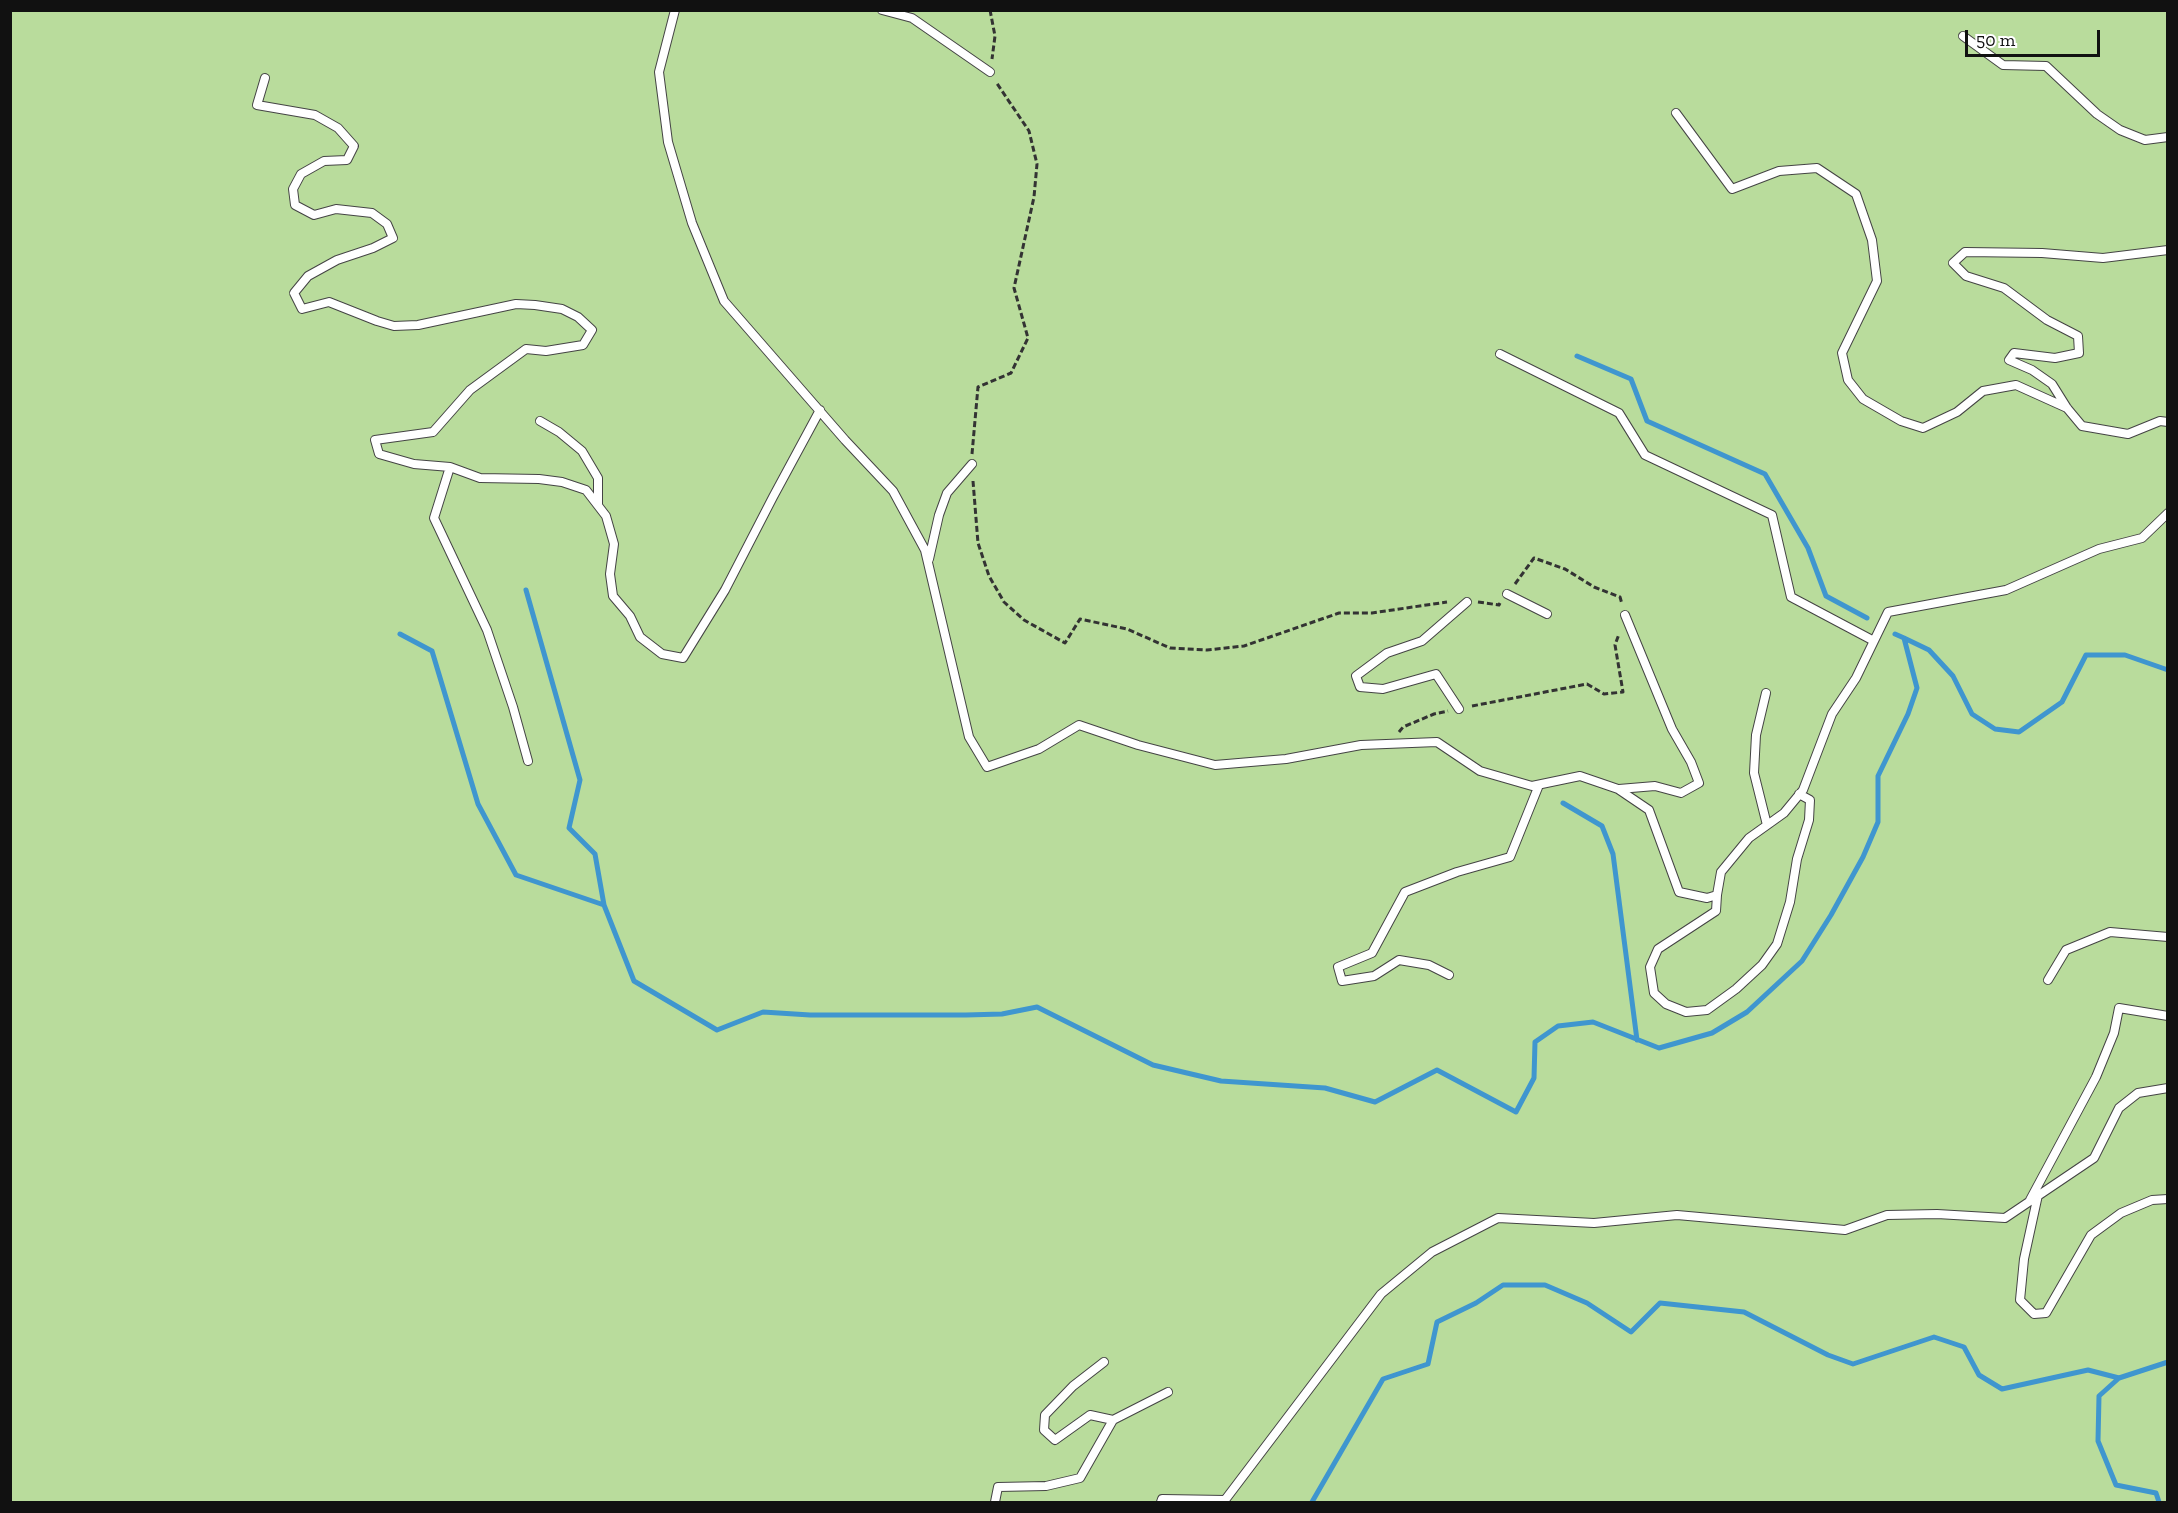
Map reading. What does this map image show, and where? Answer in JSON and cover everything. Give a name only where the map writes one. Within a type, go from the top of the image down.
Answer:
[{"type":"lane","points":[[675,10],[659,72],[668,142],[692,223],[724,301],[893,491],[925,550],[969,737],[987,767],[1039,749],[1078,725],[1138,745],[1215,765],[1286,759],[1361,745],[1437,742],[1480,771],[1532,786],[1580,776],[1618,789],[1649,810],[1679,892],[1707,898],[1717,895]]},
{"type":"lane","points":[[882,10],[912,18],[990,72]]},
{"type":"lane","points":[[1963,36],[2003,65],[2046,66],[2097,114],[2120,130],[2145,140],[2168,137]]},
{"type":"lane","points":[[265,78],[257,105],[315,115],[338,128],[354,146],[346,160],[324,161],[301,174],[293,189],[295,205],[314,215],[336,209],[372,213],[387,224],[393,238],[373,248],[337,260],[308,276],[294,293],[302,309],[329,302],[394,326],[418,325],[516,304],[536,305],[562,309],[578,317],[592,330],[583,345],[546,351],[526,349],[470,390],[433,432],[375,440],[380,454],[414,464],[450,467],[480,478],[539,479],[562,482],[586,490],[606,516],[614,544],[610,574],[613,596],[630,616],[640,637],[662,654],[683,658],[725,590],[820,410]]},
{"type":"lane","points":[[1676,113],[1732,189],[1779,171],[1817,168],[1856,194],[1872,240],[1877,281],[1842,353],[1848,380],[1863,399],[1901,421],[1923,428],[1957,412],[1983,391],[2016,385],[2067,408]]},
{"type":"lane","points":[[2168,250],[2103,258],[2042,253],[1965,252],[1953,263],[1966,276],[2004,288],[2047,320],[2078,336],[2079,353],[2055,358],[2014,353],[2008,360],[2032,370],[2052,384],[2082,426],[2128,434],[2160,421],[2168,422]]},
{"type":"lane","points":[[1500,354],[1619,413],[1645,455],[1772,515],[1791,597],[1874,640]]},
{"type":"lane","points":[[540,421],[559,432],[582,451],[597,478],[598,505]]},
{"type":"lane","points":[[928,562],[939,515],[947,493],[972,464]]},
{"type":"lane","points":[[450,467],[434,518],[487,630],[528,762]]},
{"type":"lane","points":[[1799,794],[1810,800],[1809,820],[1797,859],[1790,902],[1777,944],[1762,965],[1736,989],[1707,1010],[1686,1012],[1666,1004],[1654,993],[1650,967],[1658,949],[1716,911],[1721,872],[1749,838],[1784,813],[1799,794],[1803,790],[1832,714],[1856,678],[1888,612],[2006,590],[2099,549],[2142,538],[2168,513]]},
{"type":"lane","points":[[1507,594],[1547,614]]},
{"type":"lane","points":[[1459,709],[1436,674],[1383,689],[1360,687],[1356,676],[1387,653],[1422,641],[1467,602]]},
{"type":"lane","points":[[1618,789],[1654,786],[1681,794],[1700,783],[1672,729],[1625,615]]},
{"type":"lane","points":[[1766,693],[1756,735],[1754,773],[1767,825]]},
{"type":"lane","points":[[1449,975],[1430,965],[1399,960],[1374,976],[1342,981],[1338,967],[1372,953],[1405,892],[1457,872],[1510,857],[1539,785]]},
{"type":"lane","points":[[2048,980],[2066,950],[2110,932],[2168,937]]},
{"type":"lane","points":[[2029,1201],[2096,1077],[2114,1033],[2119,1008],[2168,1016]]},
{"type":"lane","points":[[1161,1503],[1162,1499],[1225,1500],[1381,1294],[1432,1251],[1498,1218],[1594,1223],[1677,1215],[1845,1230],[1887,1215],[1937,1214],[2005,1218],[2094,1158],[2119,1108],[2138,1093],[2168,1088]]},
{"type":"lane","points":[[2038,1195],[2024,1259],[2020,1300],[2034,1314],[2046,1313],[2091,1235],[2121,1213],[2152,1200],[2168,1199]]},
{"type":"lane","points":[[1104,1362],[1073,1386],[1045,1415],[1044,1430],[1055,1440],[1090,1415],[1113,1420]]},
{"type":"lane","points":[[995,1503],[998,1487],[1046,1486],[1080,1478],[1113,1420],[1168,1392]]},
{"type":"path","points":[[990,10],[995,36],[990,72],[1029,131],[1037,164],[1034,197],[1014,288],[1028,338],[1011,373],[978,387],[972,464],[978,543],[989,576],[1004,602],[1024,620],[1065,643],[1080,618],[1127,629],[1170,648],[1207,650],[1244,646],[1340,613],[1372,613],[1426,604],[1467,602],[1499,605],[1534,558],[1565,569],[1594,587],[1620,597],[1625,615],[1616,645],[1623,692],[1604,694],[1587,684],[1505,698],[1434,714],[1403,727],[1390,744]]},
{"type":"green space","points":[[11,11],[2167,11],[2167,1502],[11,1502]]},
{"type":"waterway","points":[[1577,356],[1631,379],[1647,421],[1765,474],[1808,548],[1826,596],[1867,618]]},
{"type":"waterway","points":[[526,590],[580,780],[569,828],[595,854],[604,905]]},
{"type":"waterway","points":[[400,634],[432,651],[478,804],[516,875],[604,905],[634,981],[717,1030],[763,1012],[810,1015],[966,1015],[1002,1014],[1037,1007],[1153,1065],[1221,1081],[1325,1088],[1375,1102],[1437,1070],[1516,1112],[1534,1078],[1535,1042],[1558,1026],[1593,1022],[1659,1048],[1712,1033],[1747,1012],[1802,961],[1863,857],[1878,822],[1878,776],[1908,714],[1917,688],[1904,638],[1929,650],[1953,676],[1972,714],[1995,729],[2019,732],[2062,702],[2086,655],[2125,655],[2168,670]]},
{"type":"waterway","points":[[1895,634],[1904,638]]},
{"type":"waterway","points":[[1563,803],[1602,826],[1613,854],[1637,1040]]},
{"type":"waterway","points":[[1312,1502],[1383,1379],[1428,1364],[1437,1322],[1476,1303],[1503,1285],[1545,1285],[1587,1303],[1631,1332],[1660,1303],[1744,1312],[1828,1355],[1853,1364],[1934,1337],[1964,1347],[1979,1375],[2002,1389],[2088,1370],[2119,1378],[2168,1362]]},
{"type":"waterway","points":[[2119,1378],[2099,1396],[2098,1441],[2116,1485],[2156,1493],[2159,1502]]}]
